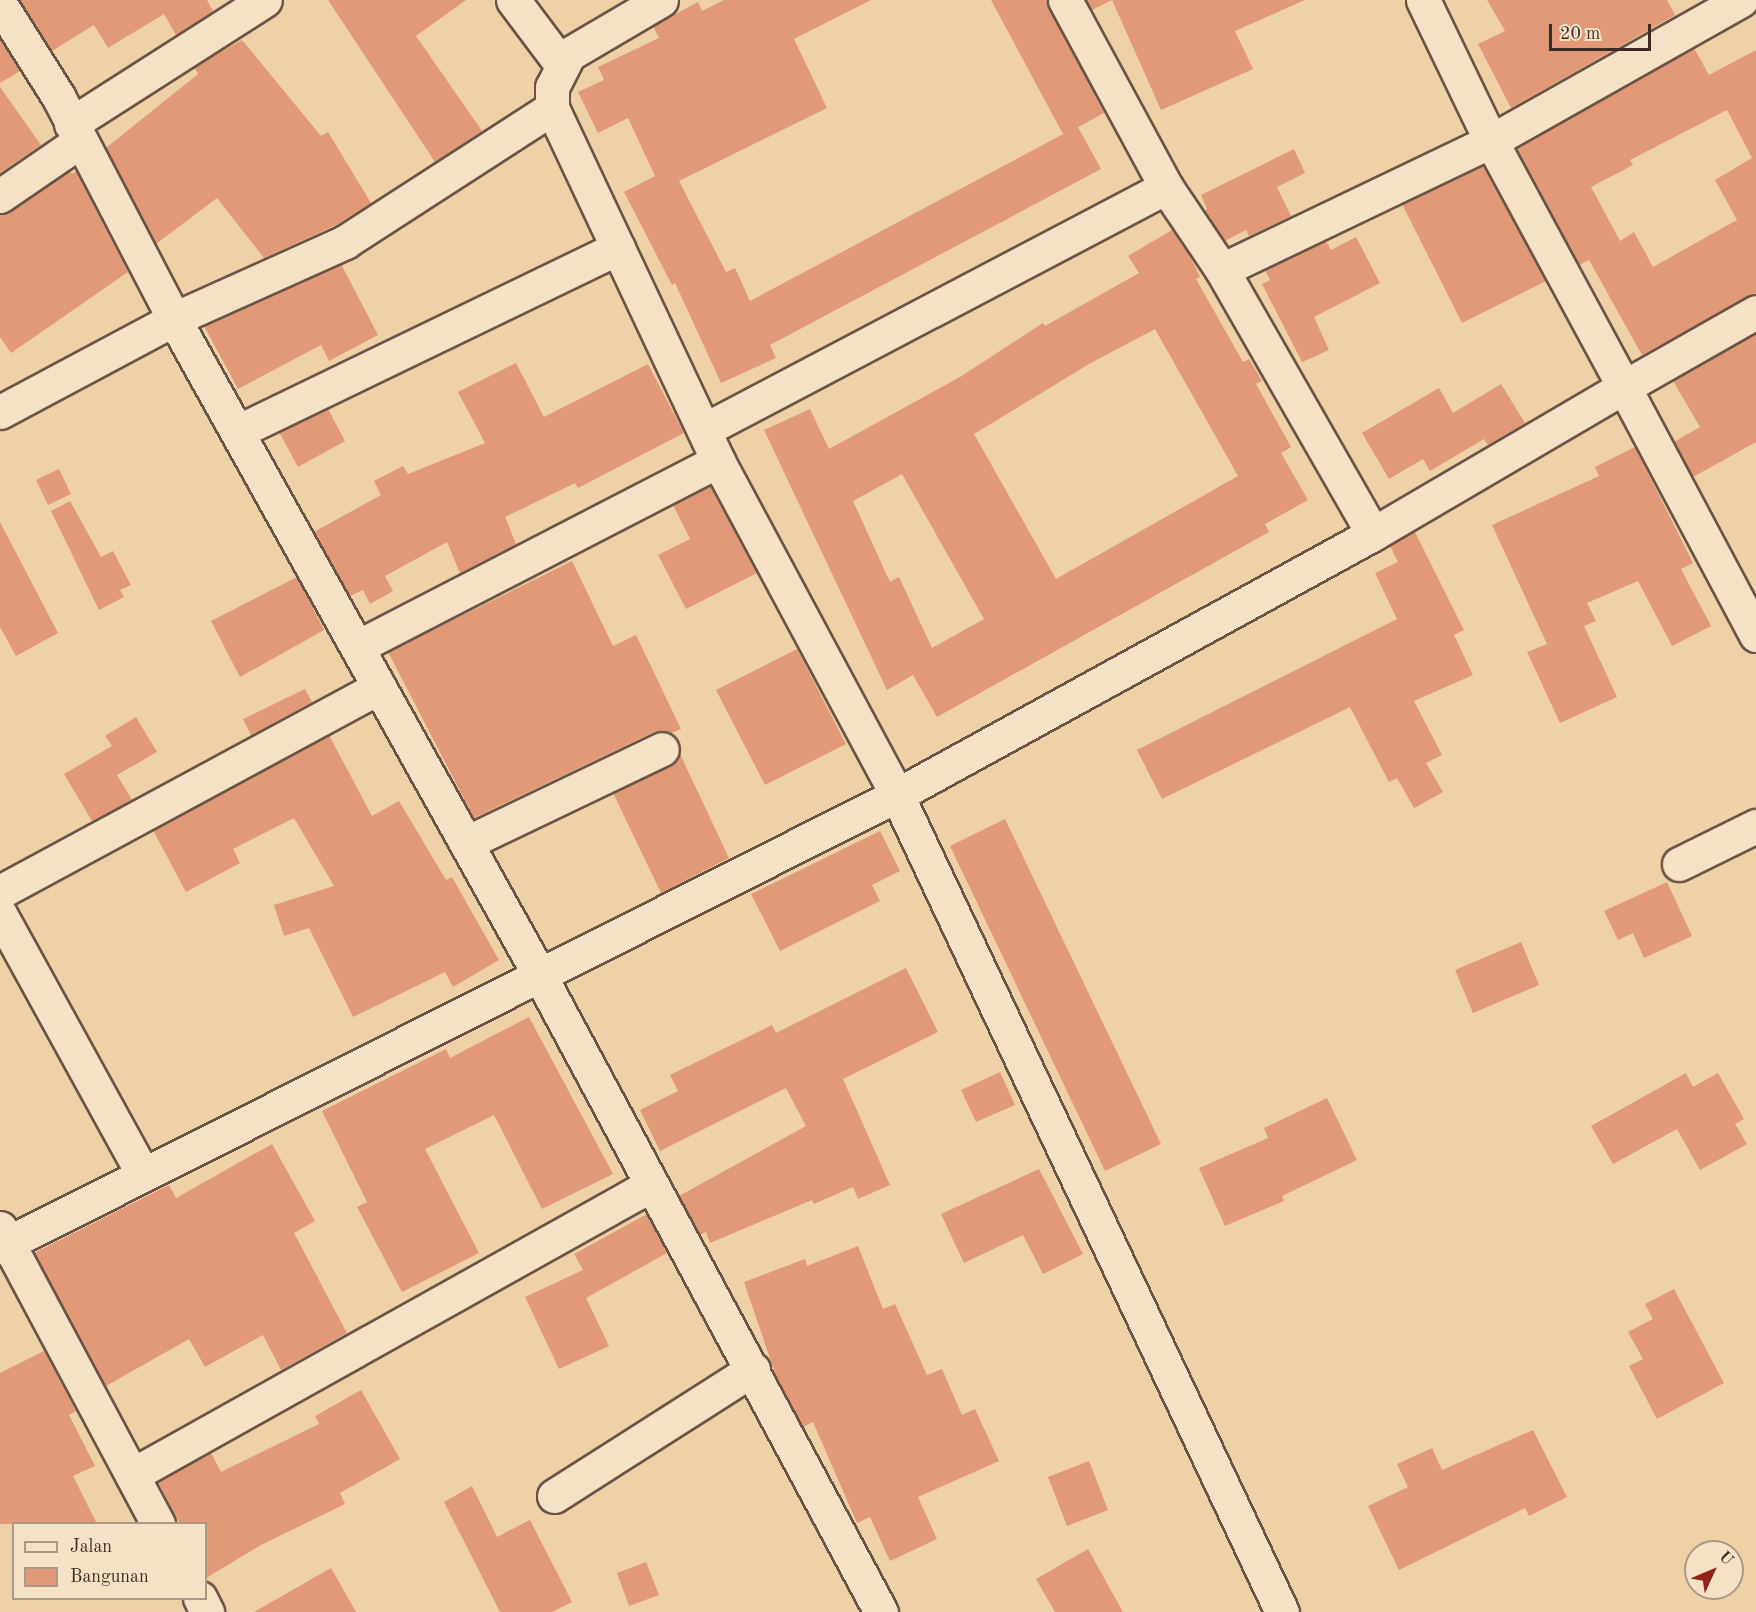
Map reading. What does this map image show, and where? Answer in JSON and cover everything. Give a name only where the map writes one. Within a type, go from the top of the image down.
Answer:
[{"type":"street","points":[[0,196],[75,133],[265,0]]},
{"type":"street","points":[[513,0],[561,64]]},
{"type":"street","points":[[661,0],[569,54],[561,64],[552,87],[552,108],[718,461],[897,795],[1282,1612]]},
{"type":"street","points":[[1065,0],[1166,187],[1222,270],[1373,534]]},
{"type":"street","points":[[1423,0],[1491,141],[1756,635]]},
{"type":"street","points":[[1222,270],[1491,141],[1741,0]]},
{"type":"street","points":[[0,4],[58,96],[75,133],[174,319],[239,430],[539,974],[651,1185],[753,1369],[881,1612]]},
{"type":"street","points":[[0,412],[174,319],[345,242],[552,108]]},
{"type":"street","points":[[704,430],[1166,187]]},
{"type":"street","points":[[239,430],[618,248]]},
{"type":"street","points":[[157,1522],[3,1239],[143,1174],[897,795],[1373,534],[1756,312]]},
{"type":"street","points":[[359,646],[718,461]]},
{"type":"street","points":[[0,892],[379,687]]},
{"type":"street","points":[[466,843],[662,749]]},
{"type":"street","points":[[1679,864],[1756,826]]},
{"type":"street","points":[[0,914],[143,1174]]},
{"type":"street","points":[[132,1475],[651,1185]]},
{"type":"street","points":[[554,1496],[753,1369]]},
{"type":"building","points":[[20,0],[207,0],[213,11],[176,35],[164,14],[108,48],[94,25],[52,51]]},
{"type":"building","points":[[328,0],[466,0],[416,36],[482,131],[435,162]]},
{"type":"building","points":[[724,0],[871,0],[794,39],[827,108],[679,181],[726,272],[735,268],[750,301],[1069,131],[1063,134],[991,0],[1046,0],[1104,113],[1078,127],[1101,169],[770,345],[776,358],[721,383],[675,283],[672,285],[624,192],[655,176],[628,118],[598,133],[578,92],[604,80],[598,67],[659,38],[653,26],[698,2],[702,11]]},
{"type":"building","points":[[1086,0],[1112,0],[1092,10]]},
{"type":"building","points":[[1112,0],[1305,0],[1235,31],[1253,69],[1161,110]]},
{"type":"building","points":[[1487,0],[1667,0],[1675,15],[1511,108],[1478,44],[1505,31]]},
{"type":"building","points":[[0,39],[20,71],[0,83]]},
{"type":"building","points":[[242,40],[321,136],[328,132],[371,203],[336,225],[264,258],[217,198],[156,244],[106,148],[198,74],[194,67]]},
{"type":"building","points":[[1694,48],[1709,75],[1756,50],[1756,293],[1642,355],[1589,260],[1579,265],[1516,148]],"holes":[[[1727,110],[1752,158],[1715,180],[1737,220],[1653,267],[1634,232],[1620,241],[1591,187],[1633,165],[1630,160]]]},
{"type":"building","points":[[0,87],[41,145],[0,173]]},
{"type":"building","points":[[1294,149],[1305,173],[1277,187],[1291,216],[1249,236],[1246,230],[1225,241],[1205,211],[1207,209],[1201,195]]},
{"type":"building","points":[[1483,166],[1546,281],[1462,323],[1402,204]]},
{"type":"building","points":[[70,171],[72,174],[76,171],[128,272],[11,353],[0,337],[0,214],[11,211]]},
{"type":"building","points":[[1172,230],[1191,258],[1200,277],[1196,279],[1243,362],[1249,359],[1262,381],[1256,384],[1291,447],[1281,453],[1308,500],[1265,524],[1269,532],[937,717],[913,675],[887,690],[764,430],[810,409],[829,449],[960,377],[1043,323],[1045,326],[1139,273],[1128,256]],"holes":[[[1155,329],[1238,476],[1056,579],[974,434],[1089,364]],[[902,474],[984,619],[932,648],[899,577],[890,582],[853,501]]]},
{"type":"building","points":[[1356,237],[1380,283],[1314,317],[1329,350],[1302,362],[1262,284],[1270,280],[1265,270],[1326,241],[1331,250]]},
{"type":"building","points":[[341,264],[378,335],[329,361],[321,345],[238,389],[204,326]]},
{"type":"building","points":[[1756,334],[1756,442],[1693,477],[1674,442],[1700,427],[1673,381]]},
{"type":"building","points":[[516,363],[544,417],[648,364],[684,433],[578,488],[575,483],[505,517],[516,544],[460,573],[447,542],[385,576],[393,591],[370,604],[363,590],[350,596],[314,532],[381,495],[374,481],[403,466],[408,474],[485,443],[458,392]]},
{"type":"building","points":[[1501,384],[1525,423],[1488,445],[1484,439],[1430,471],[1423,459],[1389,479],[1362,433],[1439,388],[1453,413]]},
{"type":"building","points":[[328,409],[345,441],[298,467],[279,432]]},
{"type":"building","points":[[1635,447],[1693,563],[1681,569],[1711,626],[1672,646],[1638,581],[1587,603],[1596,621],[1584,626],[1617,697],[1560,723],[1527,652],[1547,644],[1492,525],[1599,476],[1595,467]]},
{"type":"building","points":[[59,469],[71,494],[48,505],[36,480]]},
{"type":"building","points":[[710,486],[757,573],[686,609],[658,555],[690,539],[673,505]]},
{"type":"building","points":[[70,501],[101,557],[113,551],[131,585],[120,590],[124,597],[99,610],[51,511]]},
{"type":"building","points":[[0,522],[58,633],[16,656],[0,627]]},
{"type":"building","points":[[1415,532],[1464,630],[1454,635],[1473,675],[1414,701],[1442,755],[1426,763],[1443,792],[1414,808],[1397,778],[1389,782],[1350,707],[1162,799],[1137,750],[1397,619],[1375,573],[1398,562],[1390,546]]},
{"type":"building","points":[[572,561],[613,646],[636,635],[681,729],[672,733],[654,732],[474,818],[388,652]]},
{"type":"building","points":[[297,577],[324,630],[240,677],[211,621]]},
{"type":"building","points":[[797,649],[846,744],[765,785],[716,690]]},
{"type":"building","points":[[305,689],[312,702],[251,735],[243,719]]},
{"type":"building","points":[[136,717],[157,752],[117,775],[132,800],[92,821],[64,774],[112,746],[105,736]]},
{"type":"building","points":[[329,735],[372,816],[399,801],[446,880],[452,877],[499,960],[453,987],[445,972],[353,1017],[309,928],[284,936],[274,905],[334,886],[294,818],[233,849],[240,863],[186,892],[153,830]]},
{"type":"building","points":[[680,754],[729,858],[661,893],[613,793],[670,766]]},
{"type":"building","points":[[1005,819],[1161,1144],[1105,1171],[950,846]]},
{"type":"building","points":[[880,831],[900,871],[872,885],[880,901],[780,951],[751,894]]},
{"type":"building","points":[[1667,882],[1692,936],[1644,958],[1633,933],[1618,940],[1604,911]]},
{"type":"building","points":[[1521,942],[1539,985],[1473,1013],[1455,970]]},
{"type":"building","points":[[906,968],[938,1032],[843,1079],[890,1185],[858,1199],[853,1187],[814,1204],[812,1200],[710,1243],[706,1232],[700,1235],[679,1196],[806,1126],[786,1088],[660,1151],[640,1110],[678,1091],[670,1075],[772,1025],[776,1033]]},
{"type":"building","points":[[529,1017],[613,1174],[542,1209],[494,1115],[425,1149],[479,1253],[402,1292],[357,1207],[367,1202],[322,1111],[446,1049],[450,1058]]},
{"type":"building","points":[[1000,1072],[1015,1105],[976,1122],[961,1090]]},
{"type":"building","points":[[1686,1073],[1693,1087],[1718,1073],[1744,1119],[1735,1124],[1747,1144],[1700,1170],[1677,1129],[1613,1164],[1591,1126]]},
{"type":"building","points":[[1327,1098],[1357,1160],[1282,1196],[1284,1201],[1225,1226],[1199,1168],[1268,1138],[1264,1128]]},
{"type":"building","points":[[272,1144],[315,1221],[294,1233],[347,1333],[281,1370],[263,1335],[205,1367],[189,1339],[106,1386],[34,1253],[169,1185],[176,1198]]},
{"type":"building","points":[[1039,1169],[1083,1254],[1043,1274],[1023,1235],[964,1263],[941,1214]]},
{"type":"building","points":[[647,1214],[667,1253],[586,1298],[609,1346],[559,1369],[525,1297],[583,1270],[574,1254]]},
{"type":"building","points":[[858,1246],[883,1309],[895,1304],[927,1375],[942,1369],[962,1415],[975,1409],[999,1461],[918,1497],[937,1539],[890,1561],[870,1517],[857,1523],[813,1422],[803,1427],[776,1376],[744,1282],[805,1259],[807,1266]]},
{"type":"building","points":[[1674,1289],[1724,1383],[1657,1419],[1629,1366],[1643,1359],[1628,1332],[1653,1319],[1645,1304]]},
{"type":"building","points":[[44,1351],[76,1411],[69,1415],[95,1466],[73,1476],[96,1522],[0,1524],[0,1373]]},
{"type":"building","points":[[361,1390],[400,1459],[340,1493],[345,1504],[261,1545],[207,1577],[207,1522],[179,1522],[158,1482],[211,1453],[221,1472],[319,1424],[315,1416]]},
{"type":"building","points":[[1533,1430],[1567,1497],[1529,1516],[1525,1508],[1399,1570],[1368,1506],[1408,1487],[1397,1464],[1432,1448],[1442,1470]]},
{"type":"building","points":[[1089,1461],[1108,1510],[1067,1526],[1048,1477]]},
{"type":"building","points":[[472,1486],[497,1537],[530,1520],[572,1602],[552,1612],[500,1612],[444,1502]]},
{"type":"building","points":[[1088,1549],[1123,1612],[1055,1612],[1036,1579]]},
{"type":"building","points":[[646,1562],[659,1595],[629,1606],[617,1573]]},
{"type":"building","points":[[331,1568],[356,1612],[254,1612]]}]
